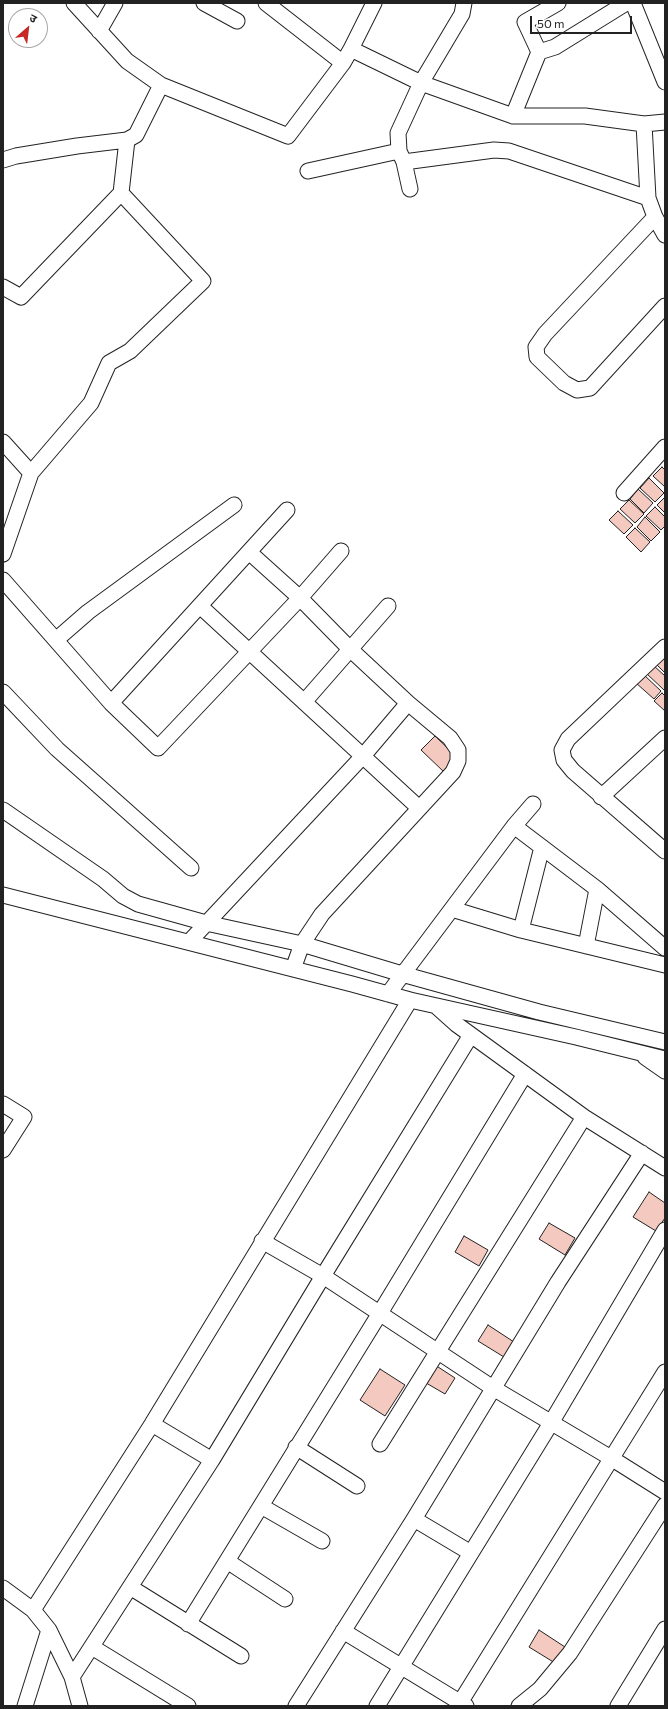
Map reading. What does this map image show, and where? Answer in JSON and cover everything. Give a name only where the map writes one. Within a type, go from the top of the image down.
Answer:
[{"type":"street","points":[[74,3],[127,61],[161,85],[288,136],[343,63],[374,3]]},
{"type":"street","points":[[99,31],[115,3]]},
{"type":"street","points":[[204,3],[237,21]]},
{"type":"street","points":[[266,3],[343,63]]},
{"type":"street","points":[[410,189],[400,148],[421,83],[462,14],[464,3]]},
{"type":"street","points":[[513,116],[539,52],[525,22],[558,3]]},
{"type":"street","points":[[539,52],[555,47],[626,3]]},
{"type":"street","points":[[633,3],[665,82]]},
{"type":"street","points":[[351,49],[421,83],[513,116],[585,116],[644,128],[665,122]]},
{"type":"street","points":[[3,160],[16,156],[62,148],[127,140],[136,135],[161,85]]},
{"type":"street","points":[[644,128],[648,198],[654,217],[665,235]]},
{"type":"street","points":[[3,287],[21,297],[121,193],[127,140]]},
{"type":"street","points":[[308,171],[400,148],[509,151],[648,198]]},
{"type":"street","points":[[3,554],[31,473],[91,403],[109,363],[130,352],[203,281],[121,193]]},
{"type":"street","points":[[654,217],[545,334],[536,346],[537,356],[564,383],[577,390],[590,388],[665,306]]},
{"type":"street","points":[[3,442],[31,473]]},
{"type":"street","points":[[624,493],[665,448]]},
{"type":"street","points":[[57,639],[88,612],[234,505]]},
{"type":"street","points":[[111,703],[287,510]]},
{"type":"street","points":[[3,580],[57,639],[111,703],[158,748],[300,598],[340,551]]},
{"type":"street","points":[[249,552],[300,598],[350,649],[408,703],[450,738],[458,750],[458,762],[453,772],[322,914],[298,956]]},
{"type":"street","points":[[200,606],[419,808]]},
{"type":"street","points":[[304,702],[388,606]]},
{"type":"street","points":[[662,844],[602,797],[573,771],[564,760],[562,750],[568,739],[665,647]]},
{"type":"street","points":[[3,692],[57,749],[191,868]]},
{"type":"street","points":[[197,933],[363,756],[408,703]]},
{"type":"street","points":[[602,797],[665,738]]},
{"type":"street","points":[[396,983],[514,826],[533,804]]},
{"type":"street","points":[[3,810],[103,879],[123,896],[197,933],[298,956],[396,983],[410,1000],[665,1059]]},
{"type":"street","points":[[514,826],[597,889],[665,948]]},
{"type":"street","points":[[521,930],[542,847]]},
{"type":"street","points":[[586,946],[597,889]]},
{"type":"street","points":[[3,895],[197,933],[298,956],[396,983],[539,1012],[665,1042]]},
{"type":"street","points":[[452,910],[521,930],[665,965]]},
{"type":"street","points":[[33,1610],[152,1424],[410,1000]]},
{"type":"street","points":[[436,1007],[456,1024],[584,1117],[665,1168]]},
{"type":"street","points":[[72,1677],[212,1460],[471,1035]]},
{"type":"street","points":[[638,1052],[665,1071]]},
{"type":"street","points":[[188,1624],[380,1313],[525,1074]]},
{"type":"street","points":[[3,1104],[24,1117],[3,1150]]},
{"type":"street","points":[[380,1444],[584,1117]]},
{"type":"street","points":[[296,1706],[414,1519],[558,1282],[642,1153]]},
{"type":"street","points":[[377,1706],[551,1423],[665,1230]]},
{"type":"street","points":[[262,1241],[323,1276],[493,1388],[665,1492]]},
{"type":"street","points":[[343,1631],[462,1705],[611,1458],[665,1372]]},
{"type":"street","points":[[152,1424],[212,1460]]},
{"type":"street","points":[[296,1447],[357,1486]]},
{"type":"street","points":[[519,1706],[540,1689],[570,1653],[665,1505]]},
{"type":"street","points":[[261,1506],[322,1541]]},
{"type":"street","points":[[414,1519],[471,1553]]},
{"type":"street","points":[[227,1561],[285,1599]]},
{"type":"street","points":[[130,1587],[241,1656]]},
{"type":"street","points":[[3,1588],[33,1610],[49,1630],[72,1677],[80,1706]]},
{"type":"street","points":[[618,1706],[665,1629]]},
{"type":"street","points":[[26,1706],[49,1630]]},
{"type":"street","points":[[92,1647],[188,1706]]},
{"type":"building","points":[[662,467],[665,470],[665,487],[653,476]]},
{"type":"building","points":[[649,478],[664,493],[655,502],[640,488]]},
{"type":"building","points":[[638,489],[653,503],[644,513],[630,499]]},
{"type":"building","points":[[665,497],[665,513],[657,505]]},
{"type":"building","points":[[629,500],[644,514],[635,523],[620,509]]},
{"type":"building","points":[[655,507],[665,517],[665,526],[661,530],[646,516]]},
{"type":"building","points":[[618,511],[633,525],[624,534],[609,520]]},
{"type":"building","points":[[645,517],[660,532],[651,541],[637,527]]},
{"type":"building","points":[[635,528],[650,542],[641,552],[626,537]]},
{"type":"building","points":[[662,655],[665,658],[665,673],[655,663]]},
{"type":"building","points":[[653,665],[665,676],[664,690],[646,673]]},
{"type":"building","points":[[644,675],[661,691],[654,699],[636,683]]},
{"type":"building","points":[[662,693],[665,696],[665,711],[654,701]]},
{"type":"building","points":[[435,736],[458,758],[444,772],[421,750]]},
{"type":"building","points":[[649,1192],[665,1203],[665,1218],[656,1231],[633,1217]]},
{"type":"building","points":[[549,1223],[575,1238],[565,1255],[539,1239]]},
{"type":"building","points":[[464,1236],[488,1250],[479,1266],[455,1252]]},
{"type":"building","points":[[488,1325],[514,1342],[504,1357],[478,1341]]},
{"type":"building","points":[[432,1363],[455,1378],[445,1394],[421,1380]]},
{"type":"building","points":[[380,1369],[405,1385],[385,1416],[360,1400]]},
{"type":"building","points":[[539,1630],[565,1647],[555,1663],[529,1647]]}]
